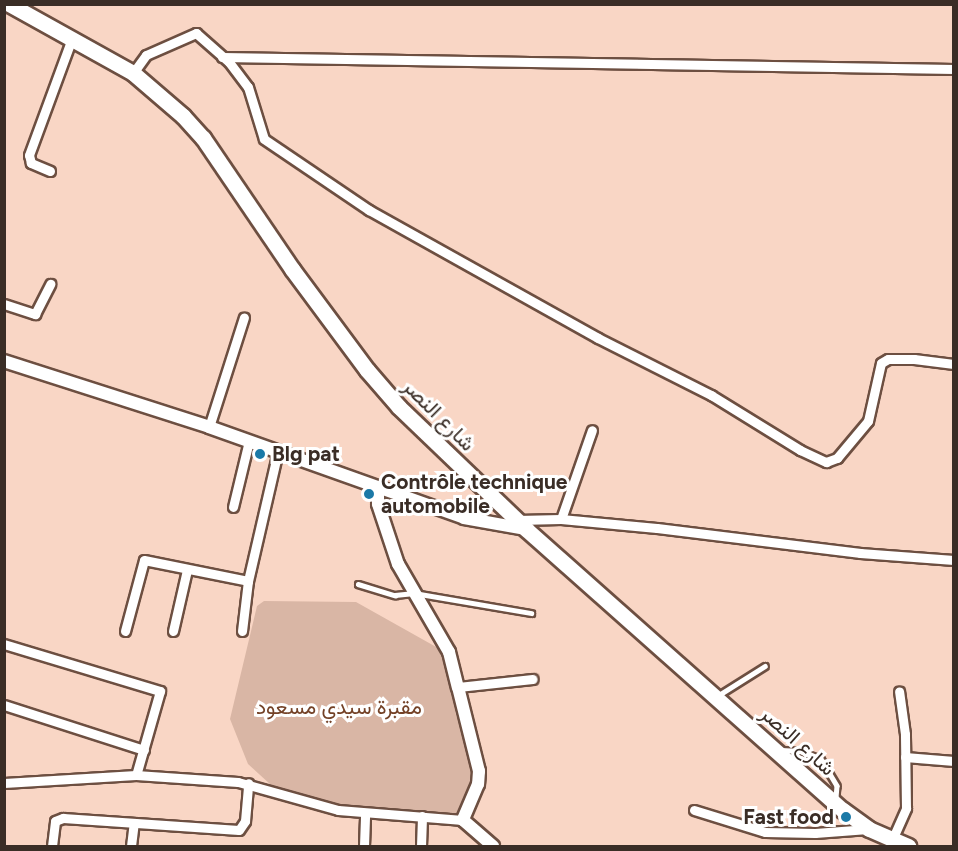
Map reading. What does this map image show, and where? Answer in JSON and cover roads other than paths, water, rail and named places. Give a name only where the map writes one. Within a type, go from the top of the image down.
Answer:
[{"type":"main road","name":"شارع النصر","points":[[9,4],[133,73],[183,116],[202,138],[292,269],[367,370],[399,406],[521,524],[718,696],[836,803],[868,829],[908,846]]},
{"type":"street","points":[[133,73],[146,55],[196,33],[222,57],[248,87],[264,139],[369,210],[598,338],[711,395],[800,450],[826,462],[837,458],[868,421],[881,363],[888,359],[914,359],[954,364]]},
{"type":"street","points":[[50,171],[31,163],[29,155],[72,38]]},
{"type":"street","points":[[222,57],[954,69]]},
{"type":"street","points":[[4,304],[35,314],[50,284]]},
{"type":"street","points":[[209,427],[244,316]]},
{"type":"street","points":[[4,361],[209,427],[464,518],[521,524],[561,519],[657,528],[860,553],[954,560]]},
{"type":"street","points":[[561,519],[592,430]]},
{"type":"street","points":[[233,507],[249,441]]},
{"type":"street","points":[[242,631],[248,581],[278,451]]},
{"type":"street","points":[[378,489],[378,504],[398,564],[448,652],[458,687],[479,771],[478,784],[463,820]]},
{"type":"street","points":[[125,631],[144,560],[248,581]]},
{"type":"street","points":[[173,631],[187,570]]},
{"type":"street","points":[[4,644],[160,692],[136,775]]},
{"type":"street","points":[[458,687],[533,679]]},
{"type":"street","points":[[892,840],[906,808],[905,757],[899,691]]},
{"type":"street","points":[[4,705],[144,750]]},
{"type":"street","points":[[905,757],[954,761]]},
{"type":"street","points":[[4,783],[136,775],[248,783],[338,810],[463,820],[493,846]]},
{"type":"street","points":[[52,846],[55,820],[58,819],[239,830],[245,821],[248,783]]},
{"type":"street","points":[[694,810],[765,832],[815,833],[868,829]]},
{"type":"street","points":[[364,846],[365,813]]},
{"type":"street","points":[[421,846],[422,816]]},
{"type":"street","points":[[131,846],[134,823]]},
{"type":"lane","points":[[358,584],[395,596],[414,593],[531,613]]},
{"type":"lane","points":[[718,696],[765,666]]},
{"type":"lane","points":[[776,749],[800,751],[821,759],[837,786],[836,803]]},
{"type":"place","name":"Blg pat","points":[[260,454]]},
{"type":"place","name":"Contrôle technique automobile","points":[[369,494]]},
{"type":"place","name":"Fast food","points":[[846,817]]},
{"type":"park label","name":"مقبرة سيدي مسعود","points":[[339,707]]}]
